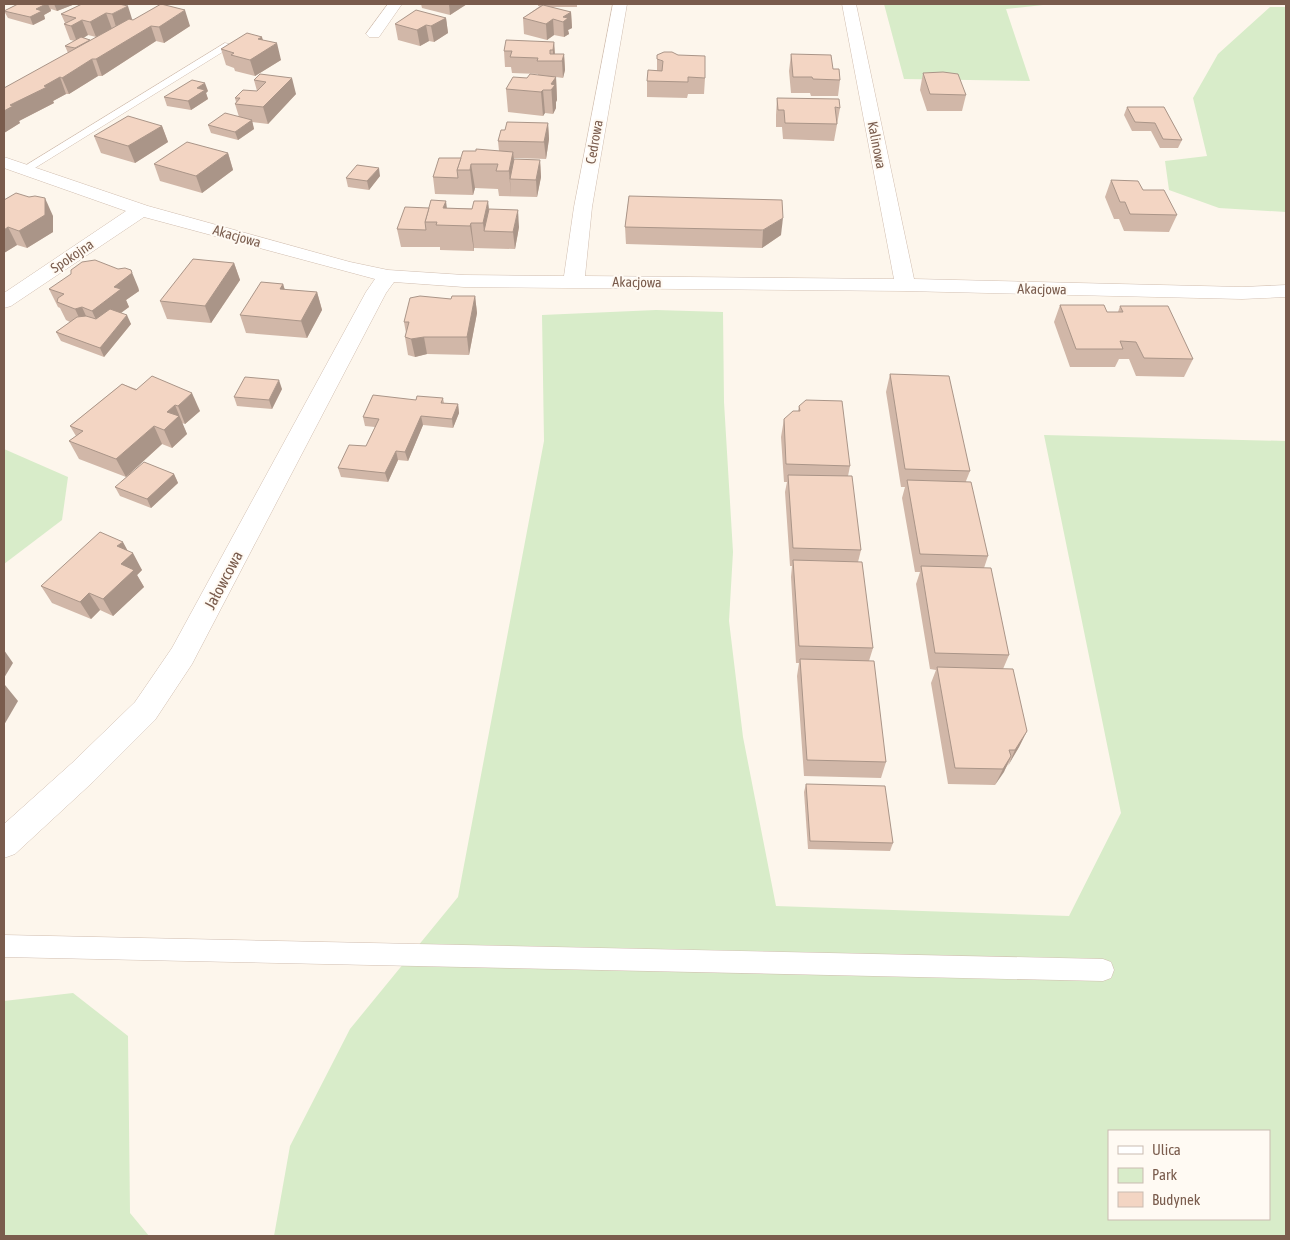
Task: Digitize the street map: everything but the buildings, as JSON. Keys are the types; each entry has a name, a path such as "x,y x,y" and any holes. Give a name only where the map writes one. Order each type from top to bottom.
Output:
{"street":[{"path":"374,34 395,4"},
{"name":"Cedrowa","path":"574,281 583,207 620,4"},
{"name":"Kalinowa","path":"849,4 905,286"},
{"name":"Akacjowa","path":"4,162 141,210 347,267 388,276 464,281 905,286 1242,293 1286,290"},
{"name":"Spokojna","path":"4,302 141,210"},
{"name":"Jałowcowa","path":"4,844 83,772 145,711 182,656 376,292 388,276"}],"lane":[{"path":"26,169 225,46"},
{"path":"4,946 1103,970"}],"green space":[{"path":"884,4 1052,4 1006,9 1030,81 904,79"},
{"path":"1270,7 1286,7 1286,212 1219,208 1169,190 1165,161 1207,156 1193,98 1218,54"},
{"path":"656,310 723,312 724,402 733,552 729,621 743,737 776,906 1069,916 1121,813 1044,435 1286,441 1286,1236 274,1236 290,1146 350,1029 458,897 544,441 542,315"},
{"path":"4,449 68,477 62,520 4,564"},
{"path":"73,993 128,1036 130,1213 149,1236 4,1236 4,1001"}]}
